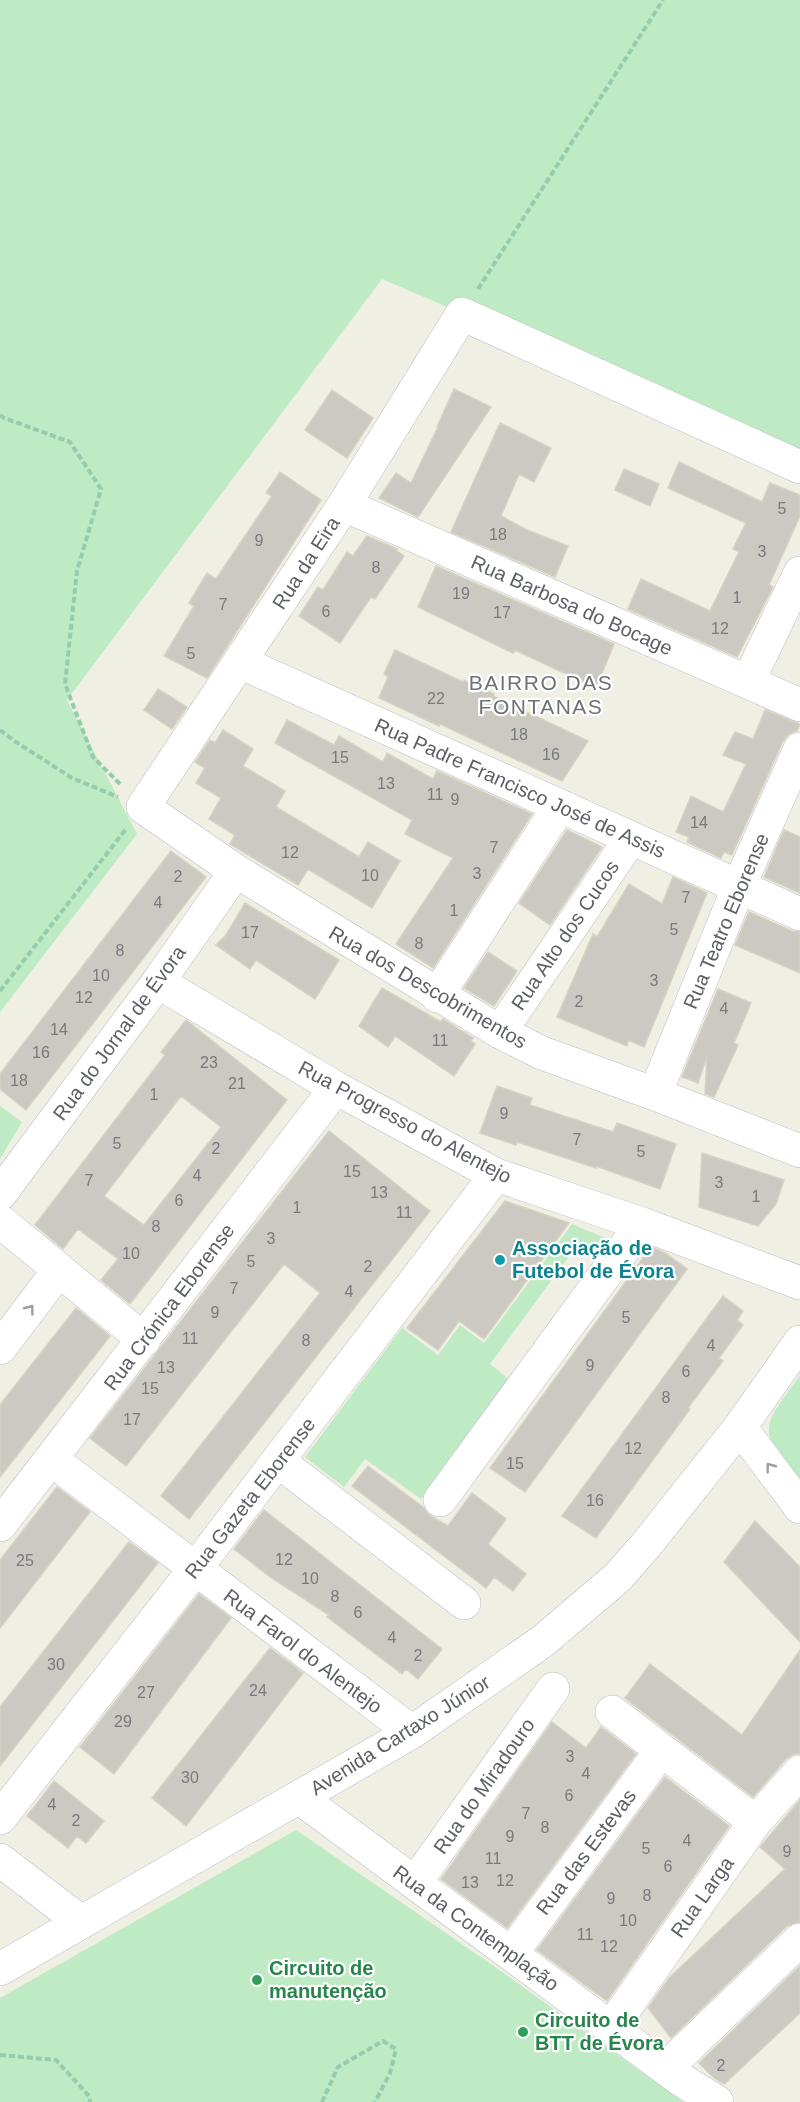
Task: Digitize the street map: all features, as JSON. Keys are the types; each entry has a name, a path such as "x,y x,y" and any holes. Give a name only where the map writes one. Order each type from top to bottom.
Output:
{"street":[{"path":"462,314 800,467"},
{"name":"Rua da Eira","path":"143,807 344,505 462,314"},
{"name":"Rua Barbosa do Bocage","path":"344,505 800,705"},
{"path":"748,682 800,573"},
{"name":"Rua Padre Francisco José de Assis","path":"240,662 800,914"},
{"name":"Rua Teatro Eborense","path":"655,1094 739,886 800,749"},
{"name":"Rua dos Descobrimentos","path":"143,807 236,871 437,996 500,1032 542,1053 800,1151"},
{"path":"437,996 559,807"},
{"name":"Rua Alto dos Cucos","path":"500,1032 631,838"},
{"name":"Rua do Jornal de Évora","path":"0,1194 158,982 236,871"},
{"name":"Rua Progresso do Alentejo","path":"158,982 336,1088 496,1174 642,1224 800,1283"},
{"name":"Rua Crónica Eborense","path":"0,1525 336,1088"},
{"name":"Rua Gazeta Eborense","path":"0,1818 195,1569 496,1174"},
{"path":"0,1221 144,1340"},
{"path":"440,1500 642,1224"},
{"path":"0,1348 59,1270"},
{"name":"Avenida Cartaxo Júnior","path":"0,1969 412,1732 543,1641 618,1577 646,1545 740,1427 800,1342"},
{"path":"740,1427 800,1507"},
{"name":"Rua Farol do Alentejo","path":"52,1460 412,1732"},
{"path":"278,1461 464,1603"},
{"name":"Rua do Miradouro","path":"415,1883 553,1689"},
{"path":"612,1712 755,1822"},
{"name":"Rua das Estevas","path":"511,1954 662,1751"},
{"name":"Rua Larga","path":"611,2028 755,1822 800,1772"},
{"name":"Rua da Contemplação","path":"300,1798 673,2074 717,2102"},
{"path":"0,1860 81,1922"},
{"path":"673,2074 800,1940"}],"path":[{"path":"462,314 663,0"},
{"path":"0,415 70,442 101,489 76,571 65,684 93,757 143,807"},
{"path":"0,730 72,778 143,807"},
{"path":"0,991 143,807"},
{"path":"321,2102 338,2067 383,2041 396,2049 390,2073 375,2102"},
{"path":"0,2055 56,2060 89,2096 90,2102"}],"green space":[{"path":"0,0 800,0 800,458 382,279 67,700 137,834 0,1012"},
{"path":"0,1106 22,1122 0,1159"},
{"path":"572,1224 610,1240 594,1259 573,1251 490,1364 512,1382 421,1499 365,1459 344,1487 305,1457 402,1328 438,1355 460,1325 484,1343"},
{"path":"800,1375 800,1484 777,1451 769,1430 777,1408"},
{"name":"Circuito de manutenção","path":"296,1830 488,1962 683,2102 0,2102 0,1998"}],"building":[{"path":"454,389 491,407 418,517 379,498 396,473 411,483"},
{"path":"332,390 373,418 347,458 305,430"},
{"path":"500,423 551,448 534,482 519,474 501,516 527,530 568,546 555,577 451,532"},
{"path":"679,462 762,502 770,483 800,495 800,516 769,585 773,587 737,657 628,609 641,579 710,611 739,552 733,549 746,523 668,488"},
{"path":"624,469 659,484 650,506 615,490"},
{"path":"280,472 321,500 207,678 164,656 194,606 189,603 207,573 216,579 272,496 266,493"},
{"path":"367,536 397,549 404,556 375,599 371,597 340,643 299,616 318,587 323,590 347,552 353,556"},
{"path":"436,566 614,644 596,688 515,650 513,653 418,607"},
{"path":"395,650 494,694 493,696 588,741 562,781 379,698 388,677 384,674"},
{"path":"158,689 187,707 172,729 144,710"},
{"path":"765,710 800,724 797,731 789,734 783,741 732,855 724,852 721,858 687,842 689,837 676,832 691,796 723,812 746,764 723,755 735,732 753,739"},
{"path":"287,720 334,745 339,736 383,762 387,753 433,779 437,771 532,814 433,968 396,944 453,858 405,834 412,820 275,743"},
{"path":"223,730 253,749 243,766 285,791 276,807 359,857 368,842 400,861 372,908 308,869 298,885 230,844 235,835 209,819 221,798 196,783 205,768 195,762 210,740 215,743"},
{"path":"567,830 602,847 550,925 519,903"},
{"path":"784,830 800,837 800,893 764,877"},
{"path":"171,851 206,877 26,1110 0,1089 0,1074"},
{"path":"673,877 707,893 644,1047 628,1040 627,1046 557,1017 593,934 597,937 629,884 662,904"},
{"path":"245,903 339,960 315,999 256,960 250,969 216,945 226,935"},
{"path":"749,912 792,931 800,932 800,973 735,945"},
{"path":"488,952 517,971 494,1006 464,988"},
{"path":"382,988 441,1022 443,1019 473,1038 471,1041 475,1044 454,1076 395,1036 388,1047 359,1026"},
{"path":"718,989 751,1003 734,1043 738,1045 714,1097 705,1094 707,1056 698,1083 682,1077"},
{"path":"186,1020 287,1100 130,1304 101,1280 118,1259 78,1229 63,1249 35,1225 165,1055 161,1052","holes":["181,1096 221,1127 144,1225 104,1196"]},
{"path":"497,1086 532,1098 530,1105 613,1132 617,1123 676,1144 660,1189 596,1166 596,1168 517,1142 516,1145 480,1133"},
{"path":"329,1131 430,1211 189,1519 161,1496 320,1293 284,1264 126,1466 90,1438"},
{"path":"702,1153 784,1180 776,1204 758,1226 699,1207"},
{"name":"Associação de Futebol de Évora","path":"505,1201 569,1223 484,1339 459,1321 438,1350 407,1328"},
{"path":"651,1247 665,1253 687,1269 525,1492 490,1468"},
{"path":"723,1296 743,1311 737,1320 743,1325 719,1358 723,1361 688,1408 690,1409 596,1538 562,1516"},
{"path":"76,1308 110,1336 0,1477 0,1405"},
{"path":"368,1466 423,1507 429,1515 448,1526 472,1493 506,1519 488,1544 526,1574 513,1591 494,1577 486,1588 352,1486"},
{"path":"57,1487 90,1512 0,1628 0,1560"},
{"path":"264,1510 442,1649 418,1679 406,1669 402,1674 327,1617 329,1615 270,1577 234,1549"},
{"path":"755,1521 800,1567 800,1642 724,1562"},
{"path":"129,1542 158,1563 0,1766 0,1707"},
{"path":"199,1594 231,1618 114,1774 80,1747"},
{"path":"270,1648 303,1673 186,1826 152,1798"},
{"path":"800,1650 800,1754 794,1754 786,1759 753,1797 625,1698 650,1664 742,1735"},
{"path":"552,1722 586,1748 601,1727 636,1754 507,1928 441,1879"},
{"path":"665,1777 729,1826 607,2001 537,1950"},
{"path":"54,1781 104,1821 86,1843 77,1836 68,1848 27,1816"},
{"path":"800,1800 800,1922 787,1926 671,2038 648,2008 669,1978 785,1869 760,1847"},
{"path":"800,1966 800,2013 724,2084 714,2078 699,2063"}],"place":[{"name":"Associação de Futebol de Évora","path":"500,1260"},
{"name":"Circuito de manutenção","path":"257,1980"},
{"name":"Circuito de BTT de Évora","path":"523,2032"}],"district":[{"name":"BAIRRO DAS FONTANAS","path":"541,694"}]}
